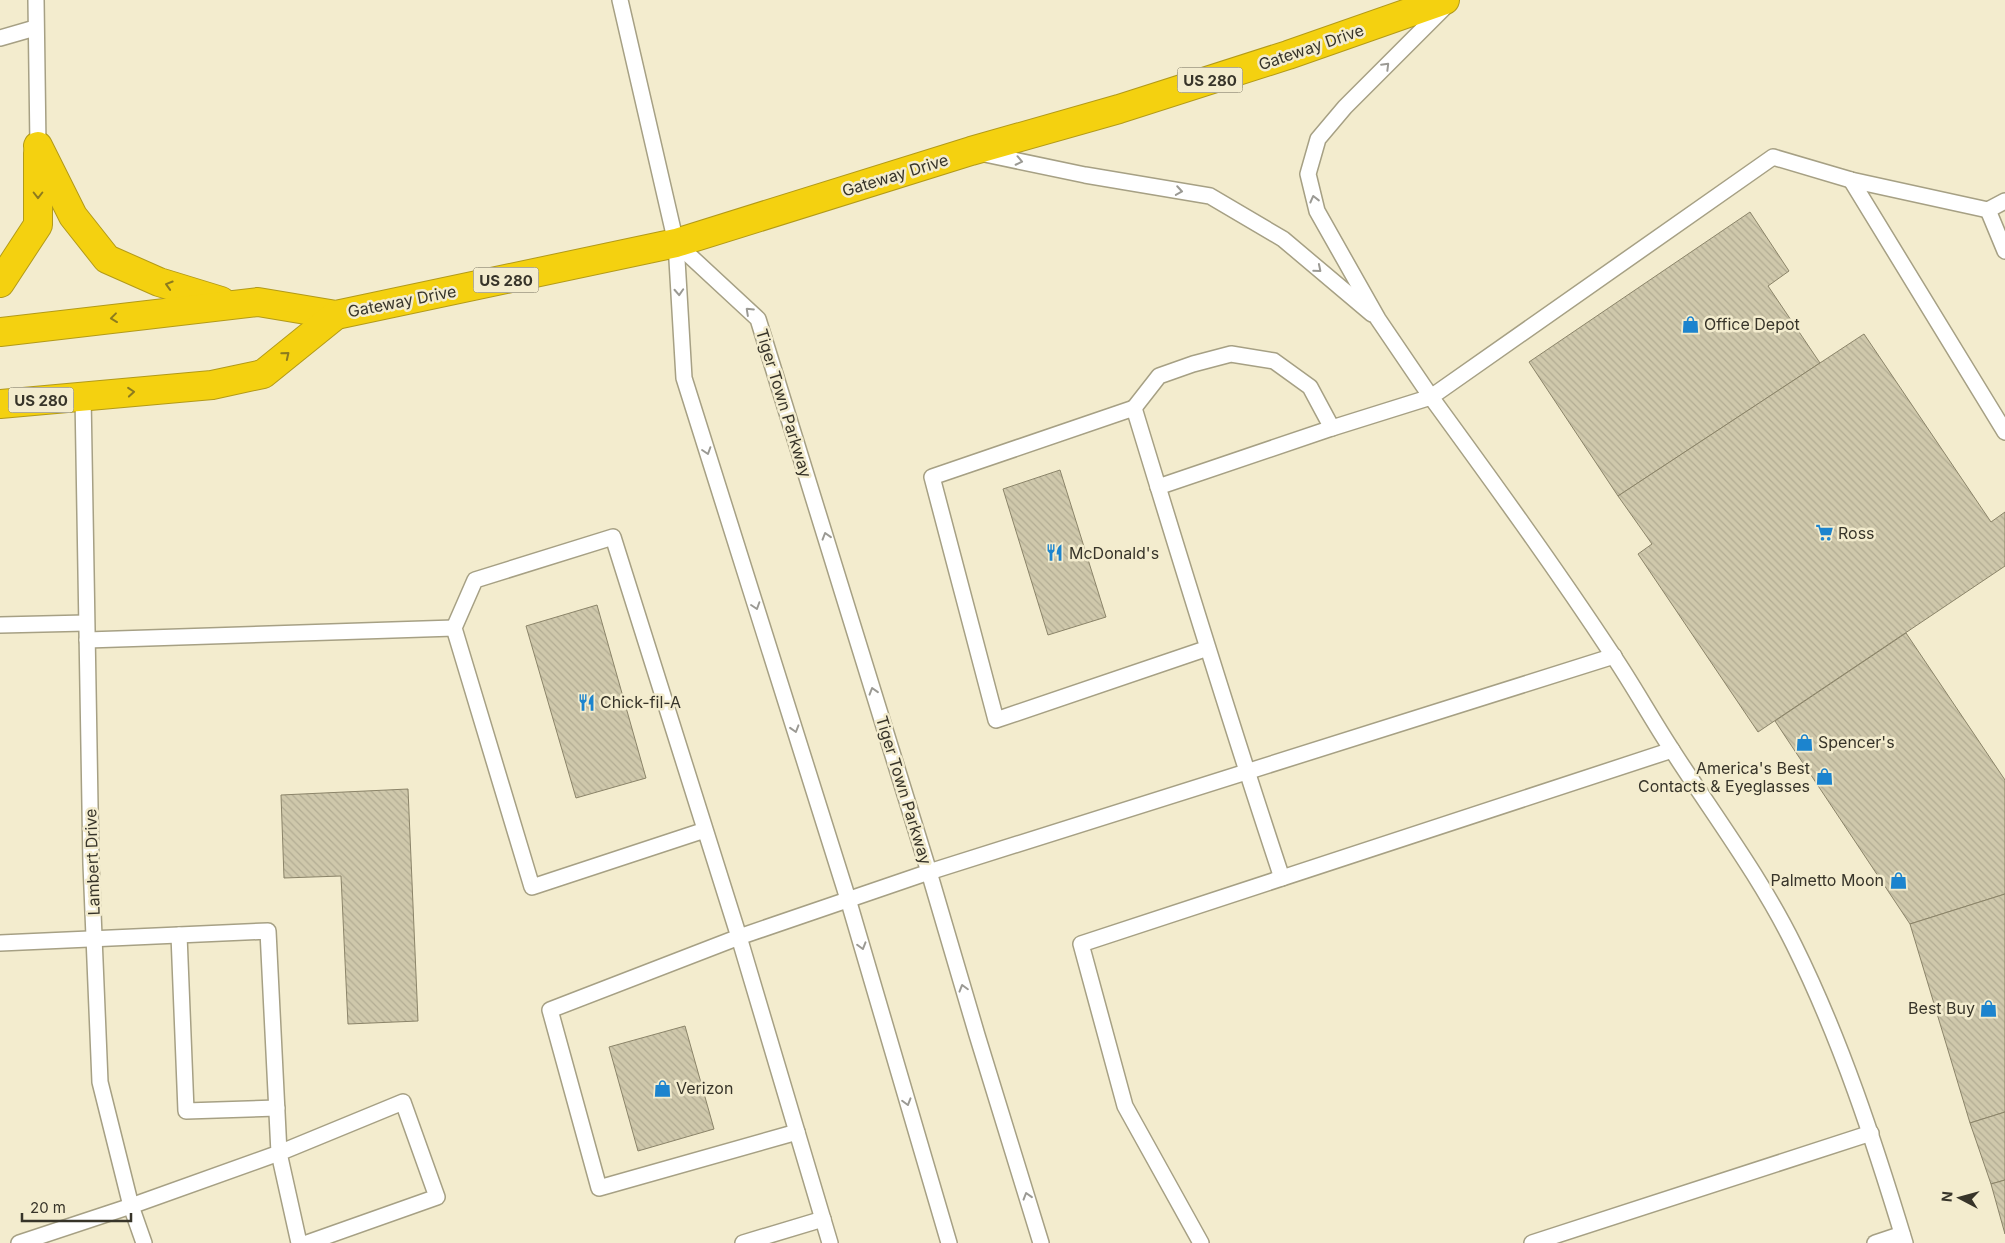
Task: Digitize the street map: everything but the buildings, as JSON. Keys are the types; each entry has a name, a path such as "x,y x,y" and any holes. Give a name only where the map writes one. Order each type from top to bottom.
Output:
{"highway":[{"name":"Gateway Drive","path":"0,332 258,302 336,315 676,243 971,151 1119,109 1260,64 1445,0"},
{"path":"0,283 38,225 38,146"},
{"path":"38,146 74,216 107,259 159,282 232,304"},
{"name":"Gateway Drive","path":"0,404 212,385 263,374 336,315"}],"lane":[{"path":"36,0 38,146"},
{"path":"620,0 676,243 684,378 848,899 948,1243"},
{"path":"1452,0 1345,107 1318,139 1308,174 1317,211 1378,319 1614,656 1672,750 1739,850 1793,943 1834,1033 1871,1133 1903,1239 1875,1243"},
{"path":"0,38 35,28"},
{"path":"971,151 1085,175 1210,196 1283,239 1378,319"},
{"path":"1158,487 1332,428 1431,397 1773,157 1851,180 1988,210 2005,201"},
{"path":"1851,180 2005,432"},
{"path":"1988,210 2005,251"},
{"name":"Tiger Town Parkway","path":"676,243 758,319 929,872 976,1034 1041,1243"},
{"path":"1208,648 996,720 932,477 1134,408 1158,376 1193,364 1232,354 1274,361 1310,387 1332,428"},
{"name":"Lambert Drive","path":"82,396 94,939 100,1082 131,1206 144,1243"},
{"path":"1134,408 1247,772 1282,878"},
{"path":"705,830 532,887 454,628 475,580 613,537 739,937 830,1243"},
{"path":"0,625 86,623"},
{"path":"87,640 454,628"},
{"path":"797,1132 599,1188 550,1010 739,937 929,872 1614,656"},
{"path":"1202,1243 1125,1106 1080,944 1672,750"},
{"path":"0,943 268,931 279,1153 299,1243"},
{"path":"179,935 186,1111 277,1108"},
{"path":"20,1243 279,1153 403,1102 437,1197 307,1243"},
{"path":"1532,1243 1871,1133"},
{"path":"743,1243 823,1218"}],"place":[{"name":"Office Depot","path":"1690,324"},
{"name":"Ross","path":"1824,533"},
{"name":"McDonald's","path":"1055,553"},
{"name":"Chick-fil-A","path":"586,702"},
{"name":"Spencer's","path":"1804,742"},
{"name":"America's Best Contacts & Eyeglasses","path":"1824,777"},
{"name":"Palmetto Moon","path":"1898,880"},
{"name":"Best Buy","path":"1989,1008"},
{"name":"Verizon","path":"662,1088"}]}
